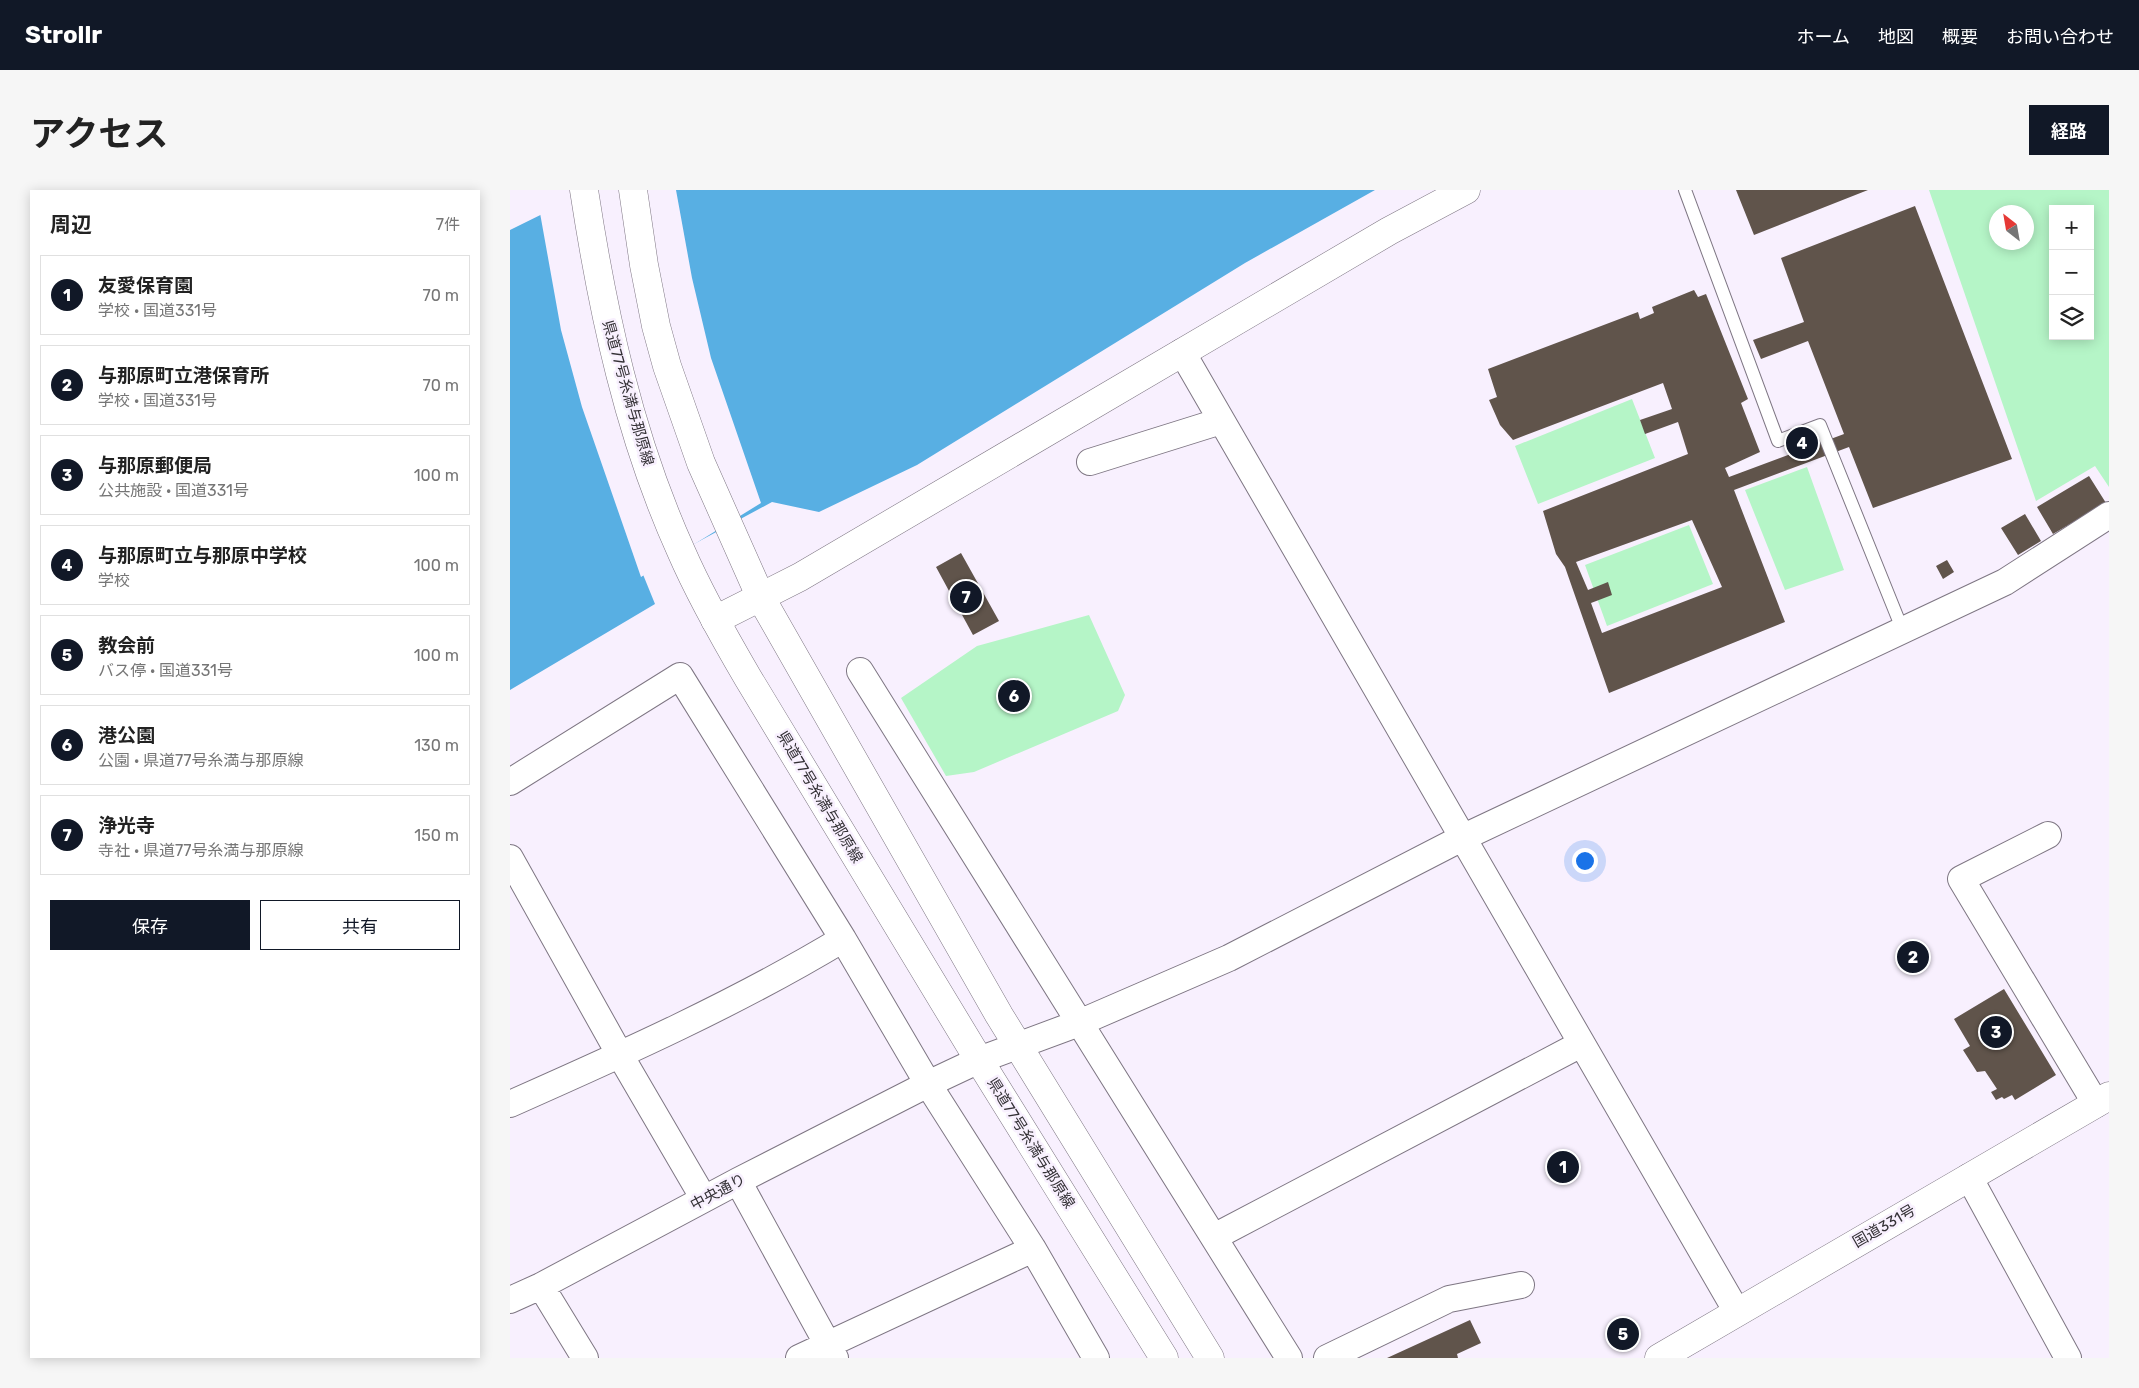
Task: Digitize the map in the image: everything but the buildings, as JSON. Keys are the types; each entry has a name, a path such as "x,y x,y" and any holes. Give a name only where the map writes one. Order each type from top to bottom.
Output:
{"main road":[{"name":"県道77号糸満与那原線","path":"584,190 599,284 631,418 654,486 681,551 715,620 748,678 979,1060 1164,1358"},
{"path":"633,190 656,326 667,366 701,463 761,598 994,1006 1210,1358"},
{"path":"715,620 761,598 830,560 1389,230 1466,190"},
{"name":"国道331号","path":"1659,1358 2102,1100"}],"street":[{"path":"1182,352 1737,1312"},
{"path":"1090,462 1221,421"},
{"name":"中央通り","path":"510,1300 541,1286 738,1181 928,1084 979,1060 1079,1023 1229,958 1462,838 2005,582 2109,515"},
{"path":"860,671 1289,1358"},
{"path":"510,782 680,676 843,939 928,1084 1032,1249 1096,1358"},
{"path":"2048,835 1961,879 2102,1100"},
{"path":"510,858 620,1055 704,1199"},
{"path":"510,1104 620,1055 799,966 843,939"},
{"path":"1214,1237 1581,1044"},
{"path":"1969,1177 2068,1358"},
{"path":"738,1181 831,1351"},
{"path":"799,1358 831,1351 1032,1249"},
{"path":"1327,1358 1449,1299 1521,1285"},
{"path":"541,1286 585,1358"}],"lane":[{"path":"1685,190 1778,440 1820,426 1903,631"}],"green space":[{"path":"1929,190 2109,190 2109,487 2095,466 2036,501"},
{"path":"1632,399 1655,458 1538,504 1515,446"},
{"path":"1807,467 1844,570 1785,590 1745,490"},
{"path":"1689,525 1713,584 1607,626 1585,565"},
{"path":"1089,615 1125,695 1118,711 974,772 946,776 901,698 977,646"}],"water":[{"path":"591,190 1375,190 1245,263 917,465 819,512 772,502 642,572 655,604 510,690 510,230"}],"pier":[{"path":"585,190 676,190 692,278 711,358 761,503 641,577 582,407 561,330 540,213"}],"place":[{"name":"与那原町立与那原中学校","path":"1802,443"},
{"name":"浄光寺","path":"966,597"},
{"name":"港公園","path":"1014,696"},
{"name":"与那原町立港保育所","path":"1913,957"},
{"name":"与那原郵便局","path":"1996,1032"},
{"name":"友愛保育園","path":"1563,1167"},
{"name":"教会前","path":"1623,1334"}]}
